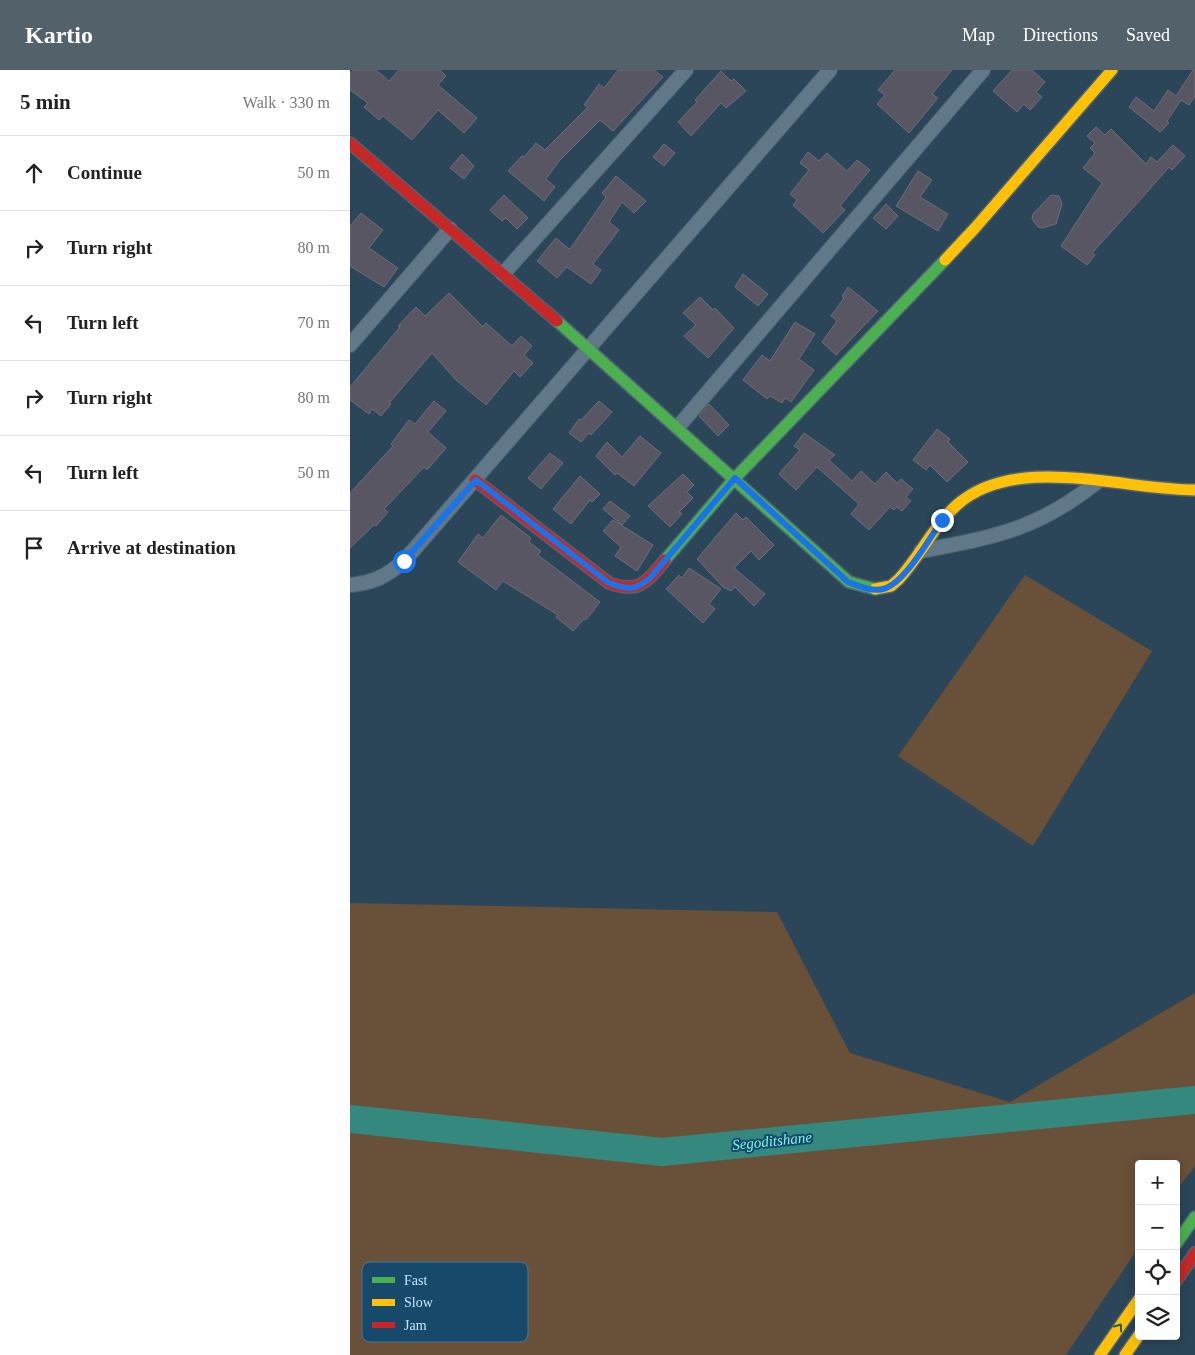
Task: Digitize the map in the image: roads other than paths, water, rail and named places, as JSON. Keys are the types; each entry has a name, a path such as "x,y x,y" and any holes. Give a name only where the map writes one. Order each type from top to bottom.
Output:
{"street":[{"path":"503,274 686,70"},
{"path":"350,585 367,583 388,575 404,561 830,70"},
{"path":"678,427 983,70"},
{"path":"476,480 609,583 623,588 637,588 650,578 735,478 975,228 1112,70"},
{"path":"350,143 588,347 848,582 868,589 883,589 895,583 921,551 942,520 963,499 986,487 1012,480 1054,475 1097,482 1195,490"},
{"path":"350,345 450,229"},
{"path":"921,551 999,536 1039,521 1072,502 1097,482"},
{"path":"1180,1238 1195,1217"},
{"path":"1180,1275 1195,1253"},
{"path":"1100,1355 1135,1305"},
{"path":"1125,1355 1136,1340"}],"waterway":[{"name":"Segoditshane","path":"350,1119 662,1152 1195,1100"}]}
